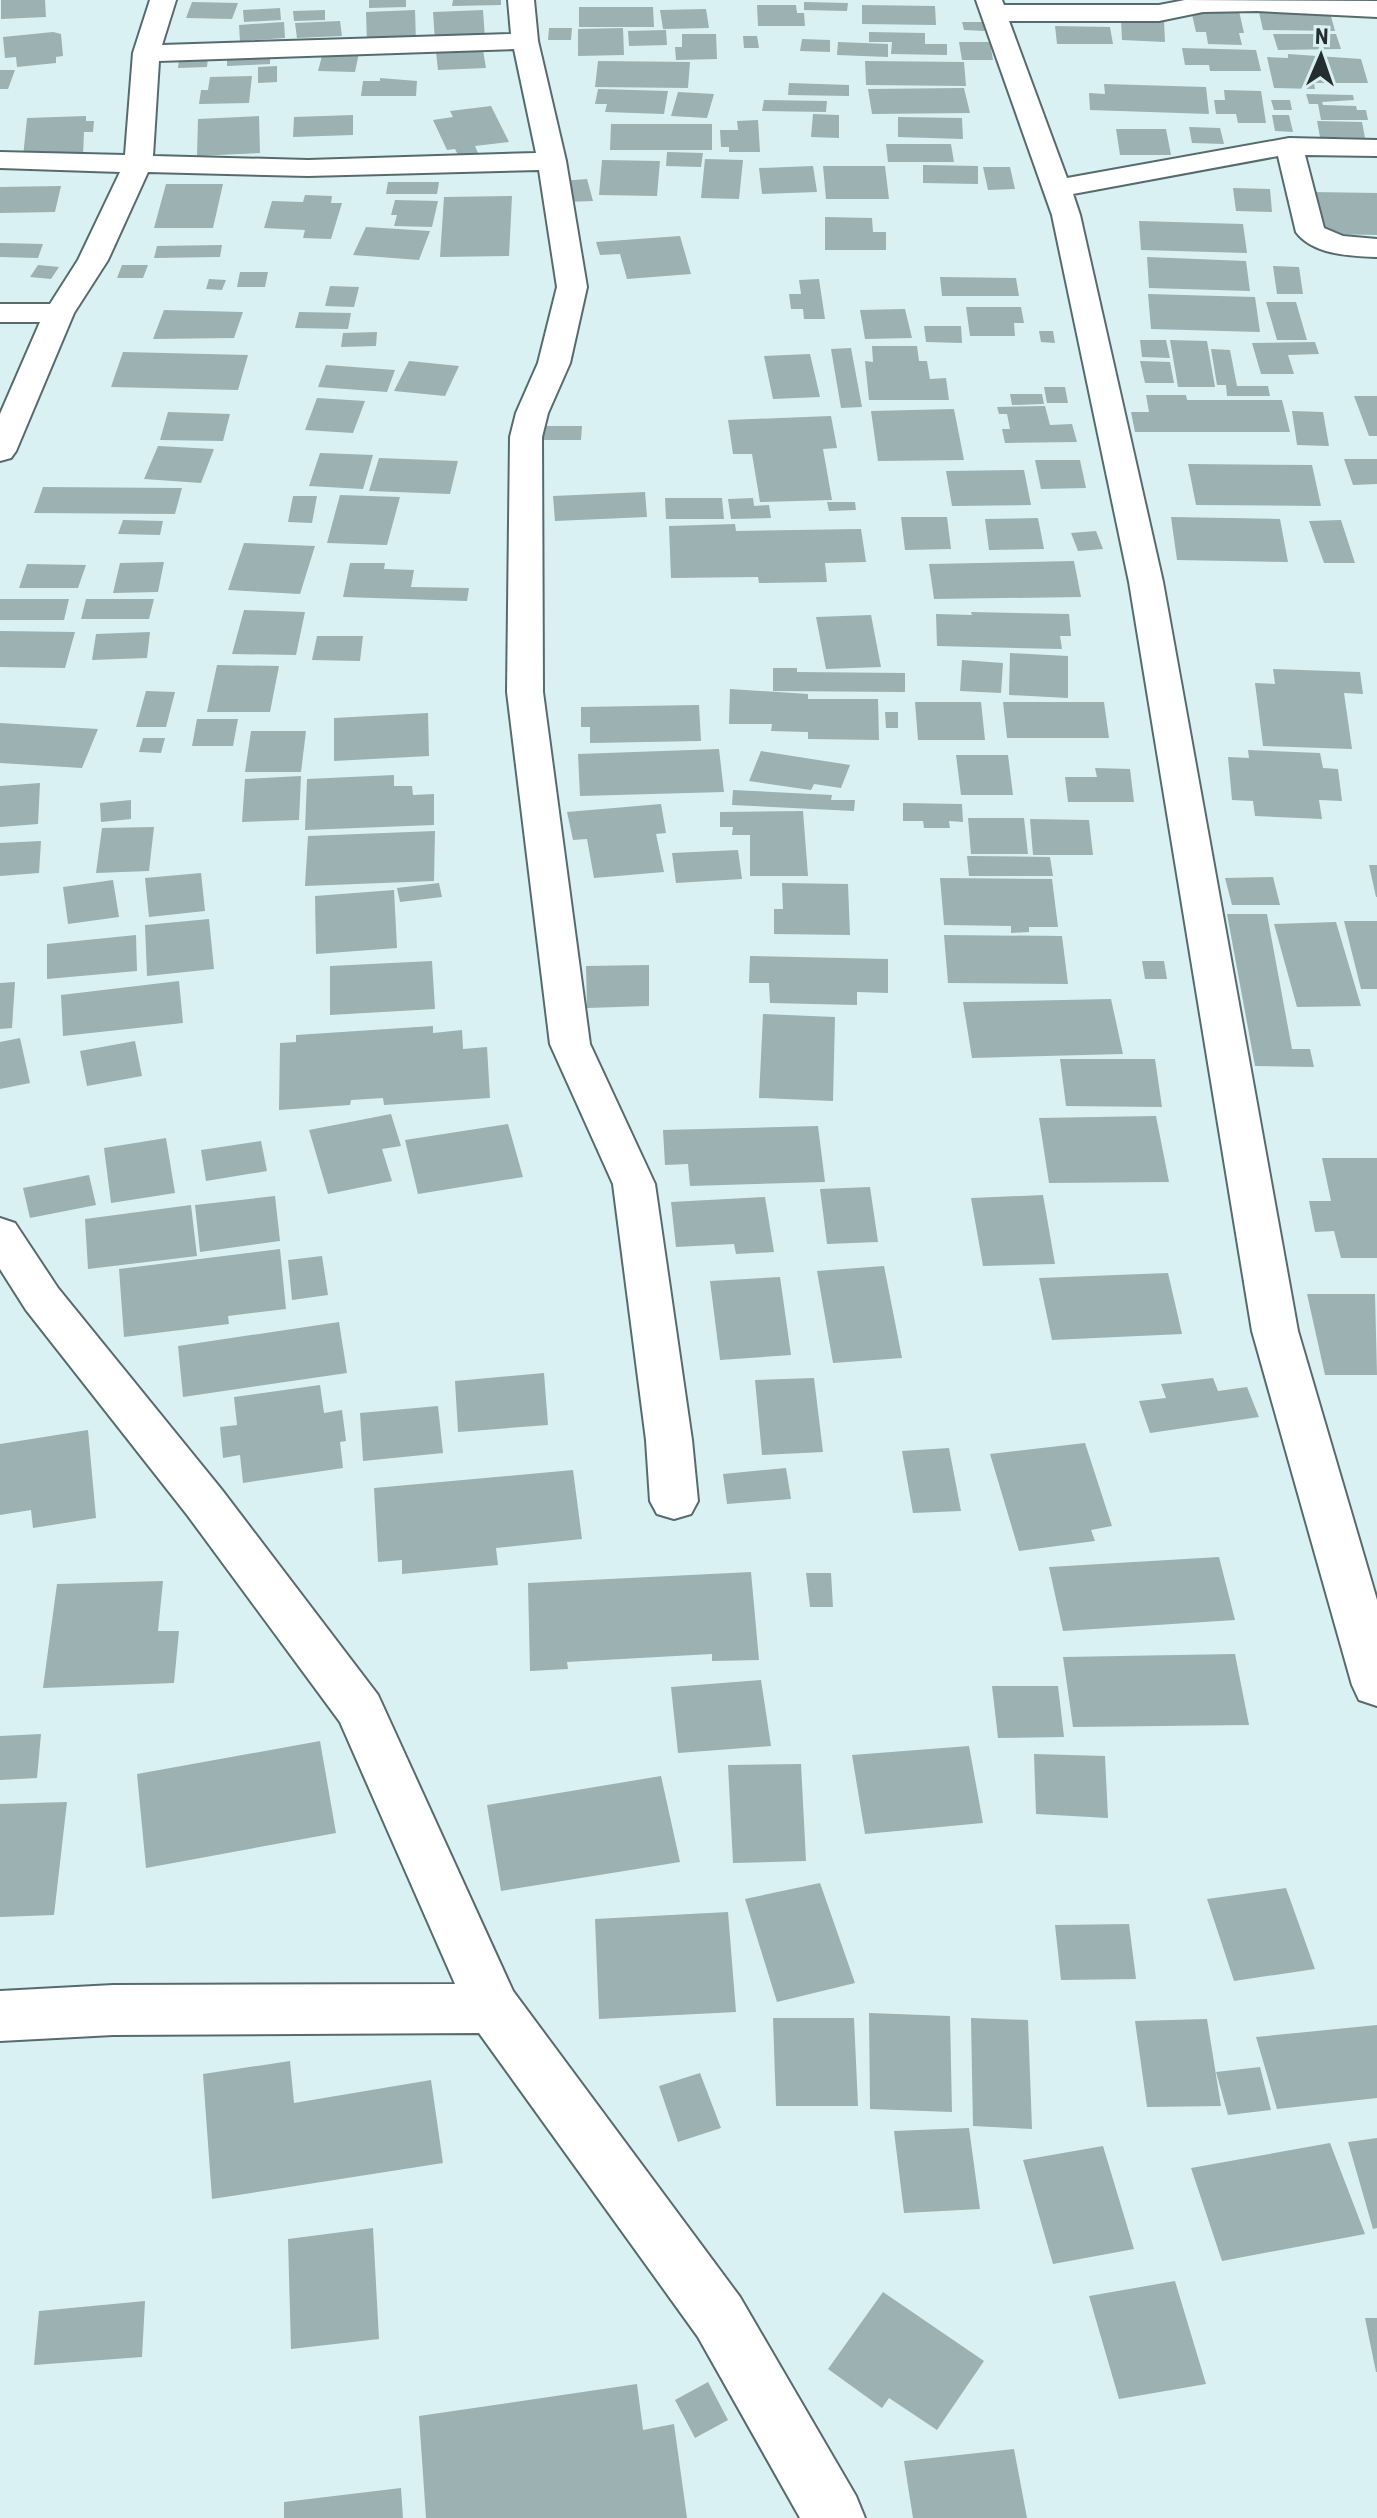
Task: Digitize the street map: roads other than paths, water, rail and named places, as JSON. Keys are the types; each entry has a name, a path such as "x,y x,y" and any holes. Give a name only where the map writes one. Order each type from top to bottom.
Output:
{"street":[{"path":"0,451 59,313 93,260 139,162 146,53 163,0"},
{"path":"521,0 525,41 552,161 572,287 554,363 532,413 526,437 525,692 570,1044 634,1184 669,1440 674,1501"},
{"path":"1377,9 1257,3 1203,4 1159,13 991,6 1058,188 1146,582 1275,1331 1377,1685"},
{"path":"146,53 525,41"},
{"path":"1058,188 1289,146 1377,148"},
{"path":"1289,146 1311,232 1323,241 1377,248"},
{"path":"0,160 308,168 552,161"},
{"path":"0,313 59,313"},
{"path":"0,1234 42,1299 205,1503 360,1710 493,2008 719,2317 834,2518"},
{"path":"0,2016 113,2010 493,2008"}]}
